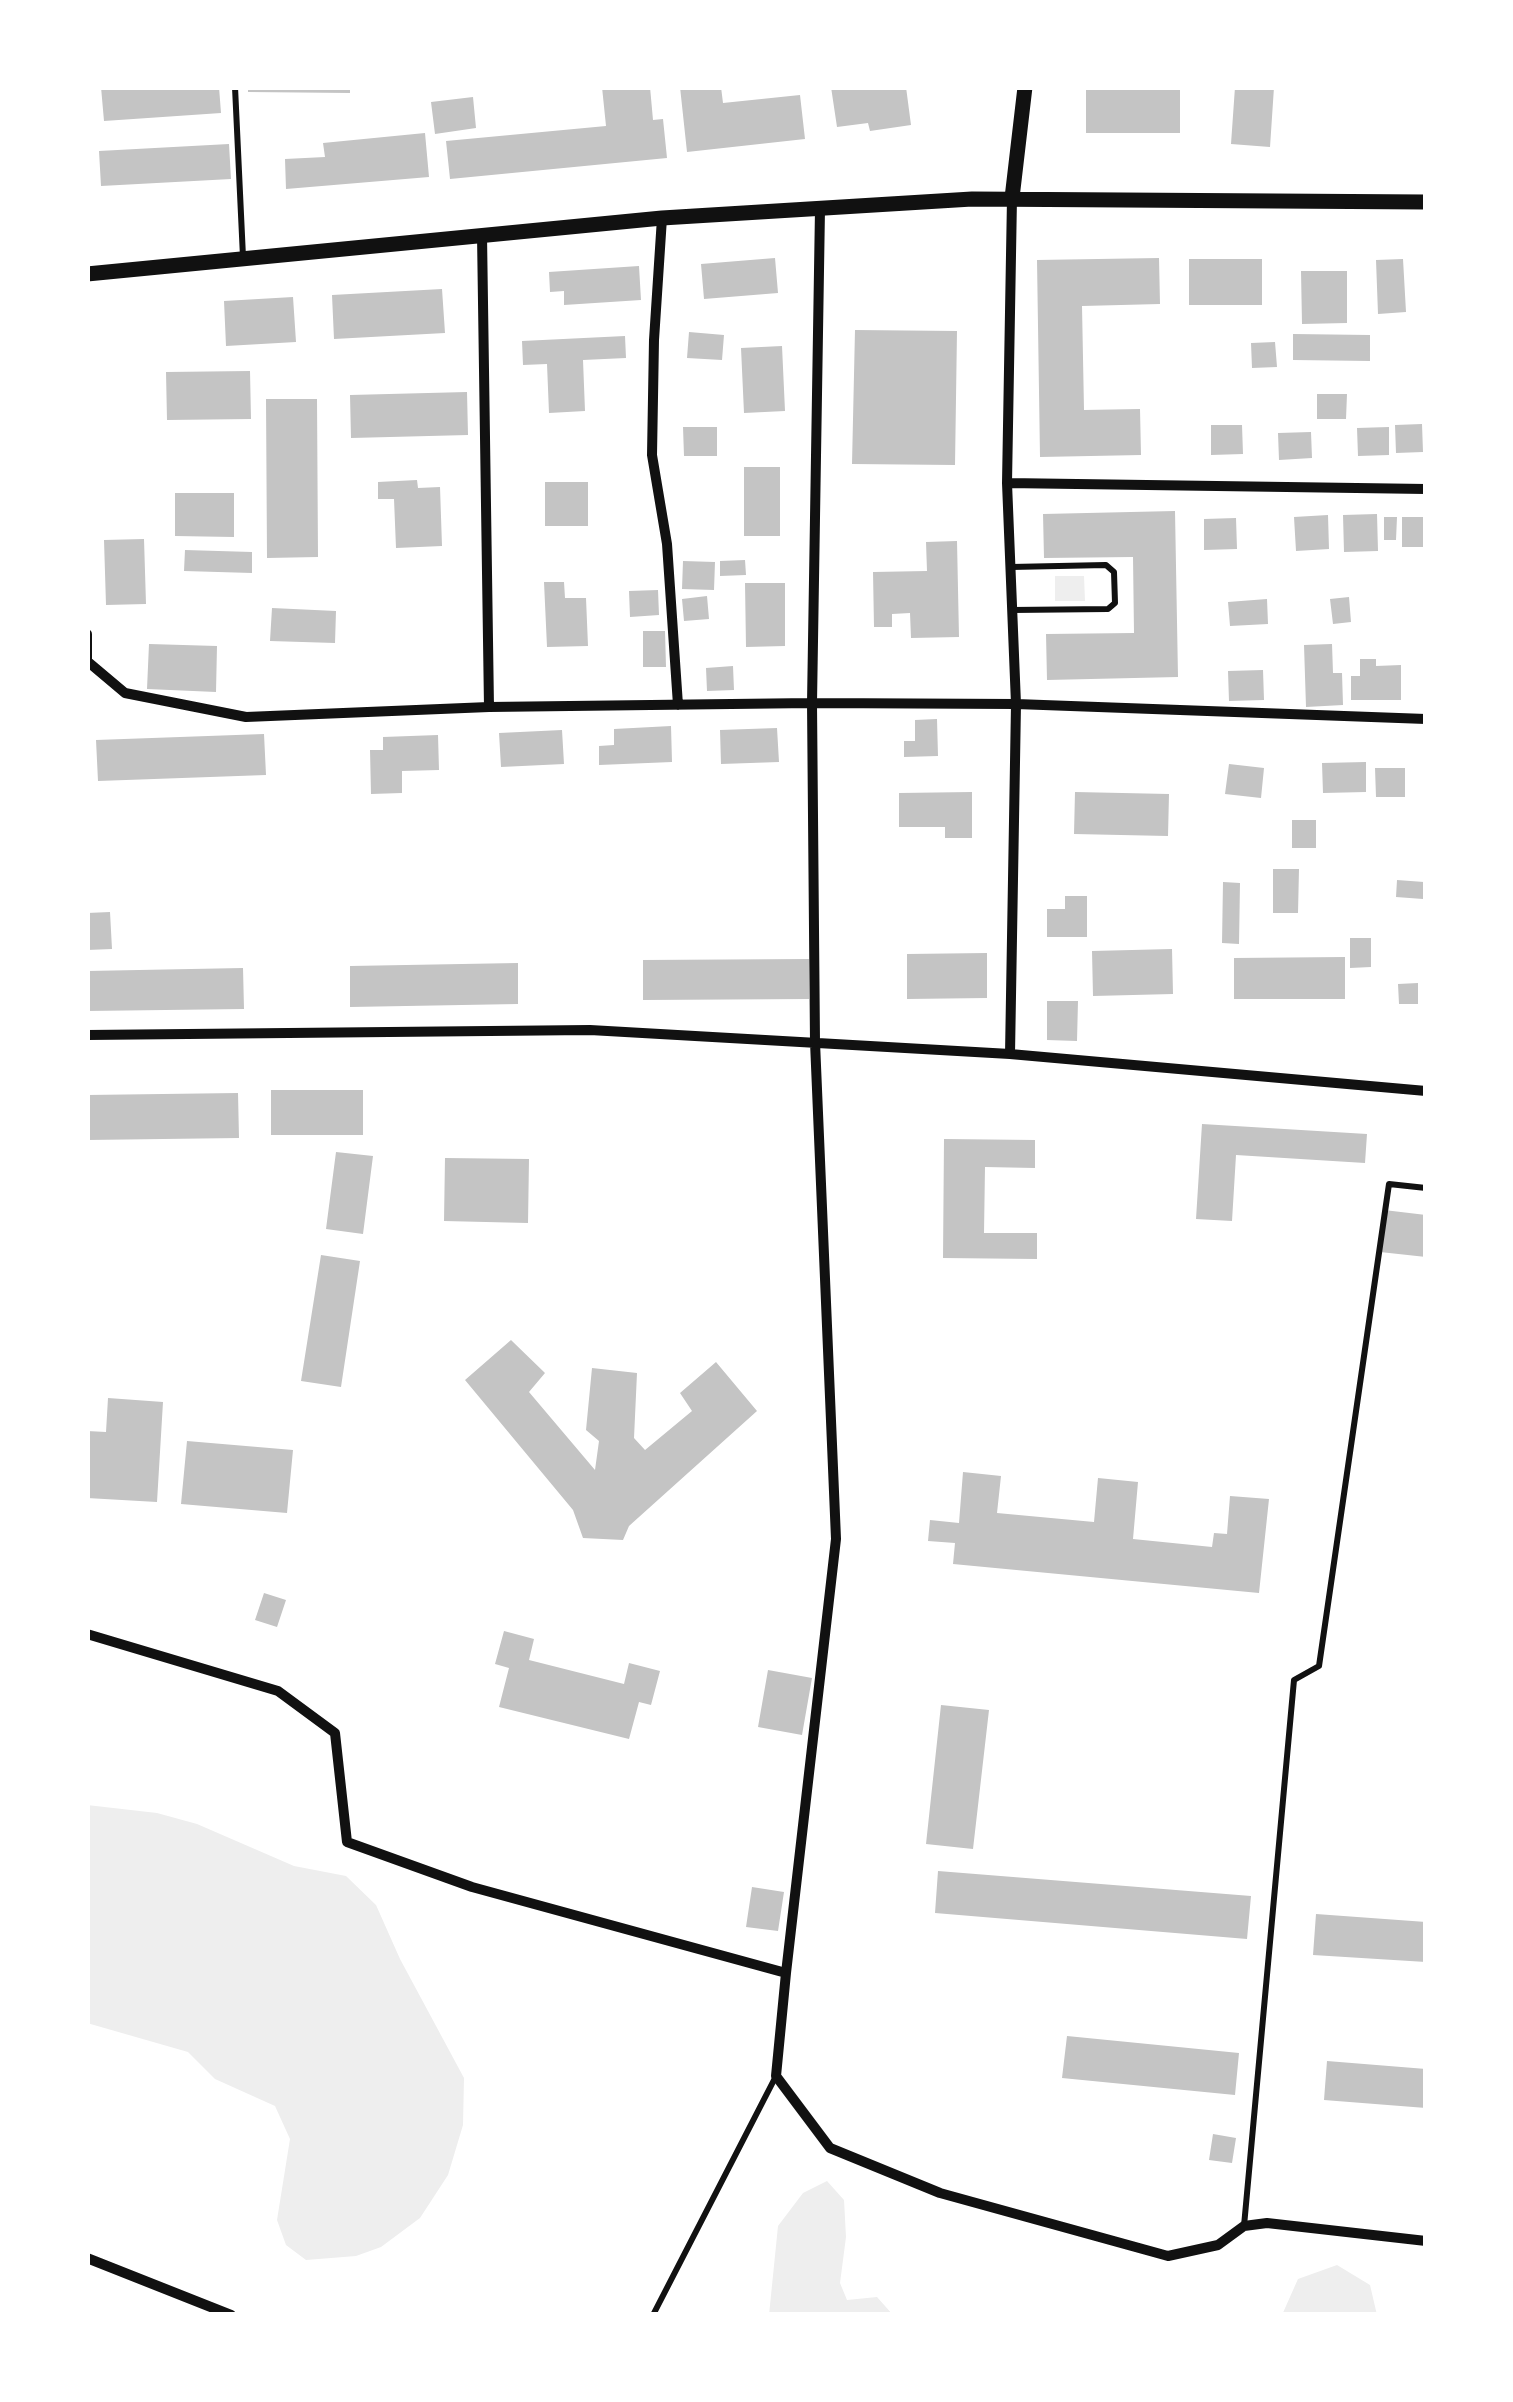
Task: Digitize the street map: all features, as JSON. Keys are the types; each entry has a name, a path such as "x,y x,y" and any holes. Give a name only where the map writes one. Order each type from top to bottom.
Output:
{"main road":[{"path":"1012,198 1025,87"},
{"path":"87,274 662,218 1012,198 1426,202"}],"street":[{"path":"1010,1054 1016,704 1007,483 1012,198"},
{"path":"820,209 812,703 815,1042 836,1538 776,2076 830,2148 940,2193 1168,2256 1218,2245 1244,2227 1267,2223 1426,2241"},
{"path":"662,218 652,455 667,544 678,705"},
{"path":"482,235 489,707"},
{"path":"1007,483 1426,489"},
{"path":"87,634 87,662 125,693 246,717 489,707 812,703 1016,704 1426,719"},
{"path":"87,1035 590,1030 1010,1054 1426,1091"},
{"path":"87,1634 278,1690 335,1733 346,1841 472,1886 786,1972"},
{"path":"87,2258 231,2315"}],"lane":[{"path":"235,87 244,260"},
{"path":"1011,567 1106,566 1114,572 1115,603 1108,609 1012,610"},
{"path":"1244,2227 1294,1680 1319,1666 1389,1184 1426,1188"},
{"path":"653,2315 776,2076"}],"shaded area":[{"path":"1055,576 1084,576 1085,601 1055,601"},
{"path":"87,1805 157,1813 197,1824 294,1866 346,1876 376,1905 464,2078 463,2125 448,2175 420,2218 381,2247 356,2256 306,2260 286,2245 277,2220 290,2139 275,2106 215,2079 188,2052 87,2023"},
{"path":"827,2181 844,2200 846,2237 840,2283 847,2300 877,2297 893,2315 769,2315 778,2226 803,2193"},
{"path":"1337,2265 1370,2285 1377,2315 1282,2315 1298,2279"}],"building":[{"path":"101,87 219,87 221,113 104,121"},
{"path":"248,87 350,87 350,93 248,92"},
{"path":"602,87 650,87 653,120 663,119 667,158 450,179 446,141 606,126"},
{"path":"680,87 721,87 723,103 800,95 805,139 687,152"},
{"path":"831,87 906,87 911,125 870,131 868,123 837,127"},
{"path":"1086,87 1180,87 1180,133 1086,133"},
{"path":"1235,87 1274,87 1270,147 1231,144"},
{"path":"473,97 476,128 435,134 431,102"},
{"path":"425,133 429,177 286,189 285,159 325,157 323,143"},
{"path":"229,144 231,179 101,186 99,151"},
{"path":"775,258 778,293 704,299 701,264"},
{"path":"1159,258 1160,304 1082,306 1084,410 1140,409 1141,455 1040,457 1037,260"},
{"path":"1189,259 1262,259 1262,305 1189,305"},
{"path":"1403,259 1406,312 1378,314 1376,260"},
{"path":"639,266 641,300 564,305 564,291 550,292 549,272"},
{"path":"1301,271 1347,271 1347,323 1302,324"},
{"path":"442,289 445,333 334,339 332,295"},
{"path":"293,297 296,342 226,346 224,301"},
{"path":"855,330 957,331 955,465 852,464"},
{"path":"689,332 724,335 722,360 687,358"},
{"path":"1293,334 1370,335 1370,361 1293,360"},
{"path":"625,336 626,358 583,360 585,411 549,413 547,364 523,365 522,341"},
{"path":"1275,342 1277,367 1252,368 1251,343"},
{"path":"782,346 785,411 744,413 741,348"},
{"path":"250,371 251,419 167,420 166,372"},
{"path":"467,392 468,435 351,438 350,395"},
{"path":"1317,394 1347,394 1346,419 1317,419"},
{"path":"266,399 317,399 318,557 267,558"},
{"path":"1422,424 1423,452 1396,453 1395,425"},
{"path":"1211,425 1242,425 1243,454 1211,455"},
{"path":"683,427 717,427 717,456 684,456"},
{"path":"1389,427 1389,455 1358,456 1357,428"},
{"path":"1311,432 1312,458 1279,460 1278,433"},
{"path":"744,467 780,467 780,536 744,536"},
{"path":"417,480 418,488 440,487 442,546 396,548 394,499 378,499 378,482"},
{"path":"545,482 588,482 588,526 545,526"},
{"path":"175,493 234,493 234,537 175,536"},
{"path":"1175,511 1178,677 1047,680 1046,634 1134,633 1133,557 1044,558 1043,514"},
{"path":"1377,514 1378,551 1344,552 1343,515"},
{"path":"1328,515 1329,549 1296,551 1294,517"},
{"path":"1384,517 1397,517 1396,540 1384,540"},
{"path":"1402,517 1426,517 1426,547 1402,547"},
{"path":"1236,518 1237,549 1204,550 1204,519"},
{"path":"144,539 146,604 106,605 104,540"},
{"path":"957,541 959,637 911,638 910,613 892,614 892,627 874,627 873,572 927,571 926,542"},
{"path":"185,550 252,552 252,573 184,571"},
{"path":"745,560 746,575 720,576 720,561"},
{"path":"683,561 715,562 714,590 682,589"},
{"path":"544,582 564,582 565,598 586,598 588,646 547,647"},
{"path":"745,583 785,583 785,646 746,647"},
{"path":"658,590 659,615 630,617 629,591"},
{"path":"707,596 709,619 684,621 682,599"},
{"path":"1349,597 1351,622 1333,624 1330,599"},
{"path":"1267,599 1268,624 1230,626 1228,602"},
{"path":"272,608 336,611 335,643 270,641"},
{"path":"643,631 665,631 666,667 643,667"},
{"path":"149,644 217,646 216,692 147,689"},
{"path":"1332,644 1333,673 1342,673 1343,705 1306,707 1304,645"},
{"path":"1360,659 1376,659 1376,666 1401,665 1401,700 1351,700 1351,676 1360,676"},
{"path":"733,666 734,690 707,691 706,668"},
{"path":"1263,670 1264,700 1229,701 1228,671"},
{"path":"937,719 938,756 904,757 904,741 915,741 915,720"},
{"path":"671,726 672,762 599,765 599,746 614,745 614,729"},
{"path":"777,728 779,762 721,764 720,730"},
{"path":"562,730 564,764 501,767 499,733"},
{"path":"264,734 266,775 98,781 96,740"},
{"path":"438,735 439,770 402,771 402,793 371,794 370,750 383,750 383,737"},
{"path":"1366,762 1366,792 1323,793 1322,763"},
{"path":"1229,764 1264,768 1261,798 1225,794"},
{"path":"1375,768 1405,768 1405,797 1376,797"},
{"path":"972,792 972,838 945,838 945,827 899,827 899,793"},
{"path":"1075,792 1169,794 1168,836 1074,834"},
{"path":"1292,820 1316,820 1316,848 1292,848"},
{"path":"1273,869 1299,869 1298,913 1273,913"},
{"path":"1397,880 1424,882 1423,899 1396,897"},
{"path":"1223,882 1240,883 1239,944 1222,943"},
{"path":"1065,896 1087,896 1087,937 1047,937 1047,909 1065,909"},
{"path":"110,912 112,949 87,950 87,913"},
{"path":"1350,938 1371,938 1371,967 1350,968"},
{"path":"1172,949 1173,994 1093,996 1092,951"},
{"path":"987,953 987,998 907,999 907,954"},
{"path":"1345,957 1345,999 1234,999 1234,958"},
{"path":"809,959 809,999 643,1000 643,960"},
{"path":"518,963 518,1004 350,1007 350,966"},
{"path":"243,968 244,1009 87,1011 87,971"},
{"path":"1418,983 1418,1004 1399,1004 1398,984"},
{"path":"1047,1001 1078,1001 1077,1041 1047,1040"},
{"path":"271,1090 363,1090 363,1135 271,1135"},
{"path":"238,1093 239,1138 87,1140 87,1095"},
{"path":"1202,1124 1367,1134 1365,1163 1236,1155 1232,1221 1196,1219"},
{"path":"944,1139 1035,1140 1035,1168 985,1167 984,1233 1037,1233 1037,1259 943,1258"},
{"path":"336,1152 373,1156 363,1234 326,1229"},
{"path":"445,1158 529,1159 528,1223 444,1221"},
{"path":"1384,1210 1426,1215 1426,1257 1380,1252"},
{"path":"321,1255 360,1261 341,1387 301,1381"},
{"path":"511,1340 545,1373 529,1392 595,1470 599,1441 586,1430 592,1368 637,1373 634,1438 645,1450 692,1411 680,1393 716,1362 757,1411 629,1526 623,1540 583,1538 573,1510 465,1380"},
{"path":"108,1398 163,1402 157,1502 87,1498 87,1431 106,1432"},
{"path":"187,1441 293,1450 287,1513 181,1504"},
{"path":"963,1472 1001,1476 997,1513 1094,1522 1098,1478 1138,1482 1133,1539 1212,1547 1214,1533 1227,1534 1230,1496 1269,1499 1259,1593 953,1564 955,1543 928,1541 930,1520 959,1523"},
{"path":"264,1593 286,1600 277,1627 255,1620"},
{"path":"504,1631 534,1639 529,1660 624,1684 629,1663 660,1671 651,1705 639,1702 629,1739 499,1707 509,1668 495,1664"},
{"path":"768,1670 812,1678 802,1735 758,1727"},
{"path":"941,1705 989,1710 973,1849 926,1844"},
{"path":"938,1871 1251,1896 1247,1939 935,1913"},
{"path":"752,1887 784,1892 778,1931 746,1927"},
{"path":"1316,1914 1426,1922 1426,1962 1313,1955"},
{"path":"1067,2036 1239,2053 1235,2095 1062,2078"},
{"path":"1327,2061 1426,2069 1426,2108 1324,2100"},
{"path":"1213,2134 1236,2138 1232,2163 1209,2160"}]}
